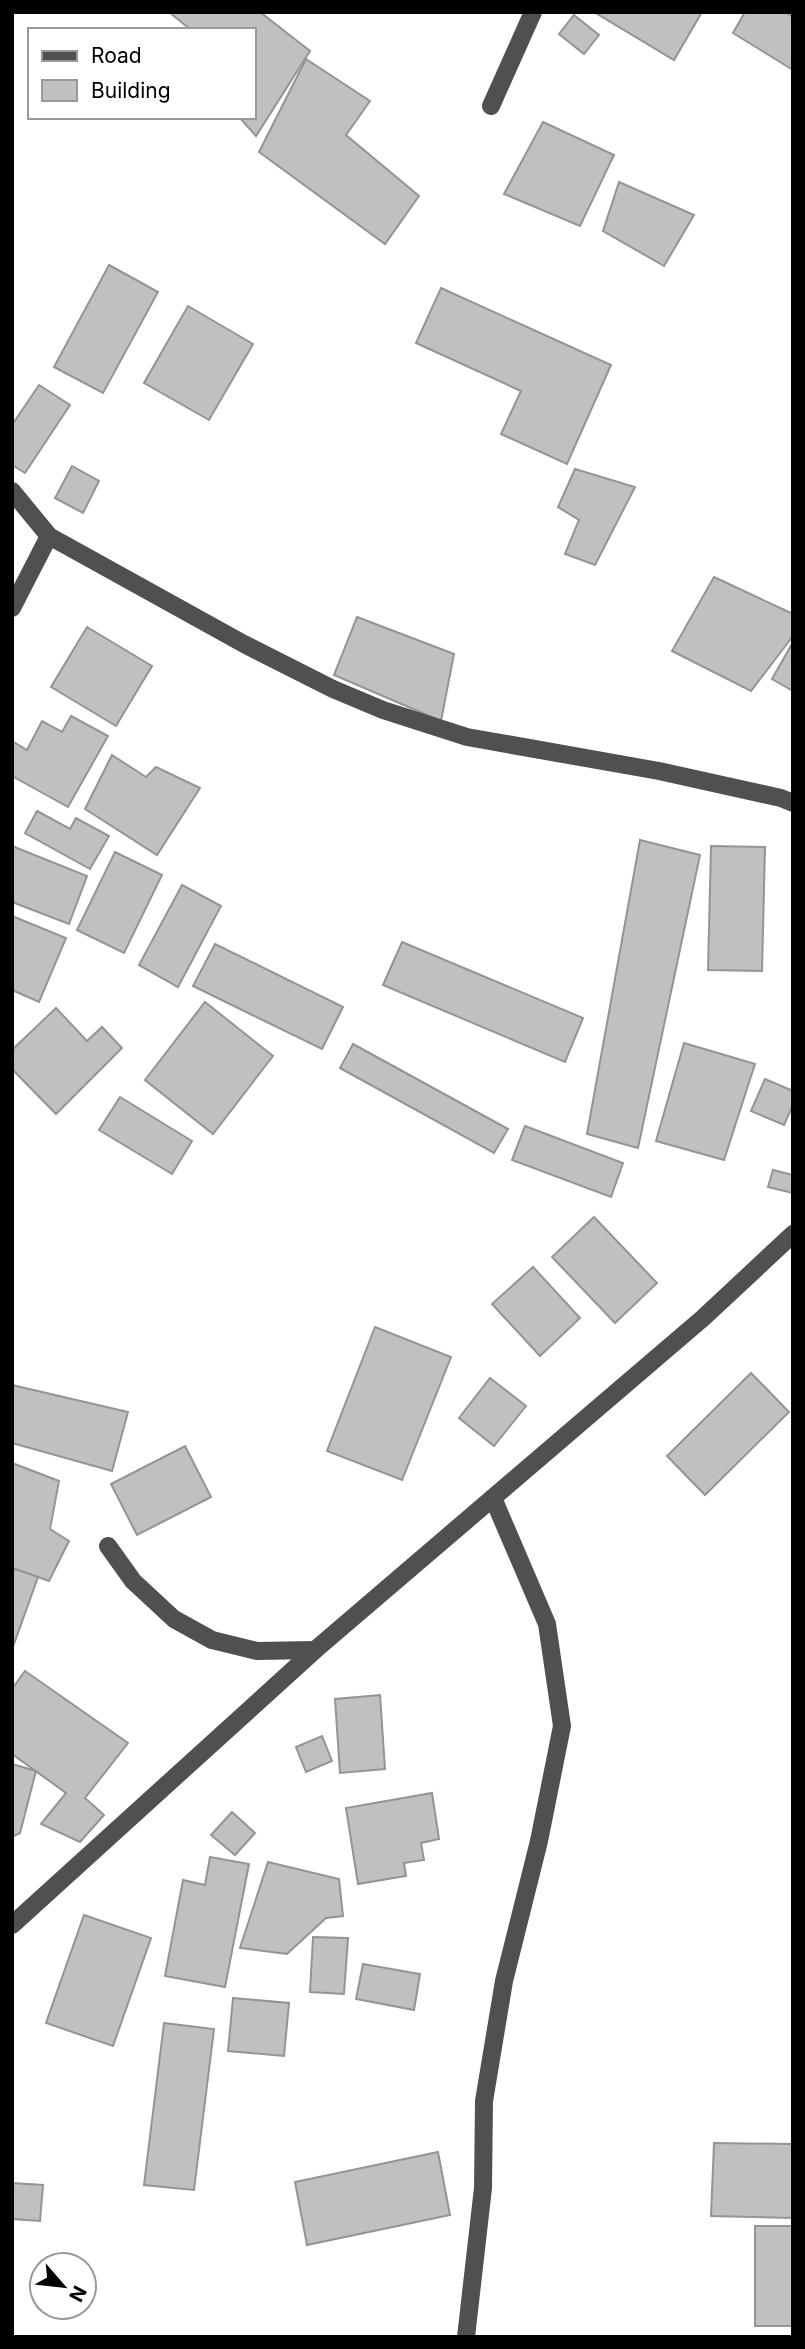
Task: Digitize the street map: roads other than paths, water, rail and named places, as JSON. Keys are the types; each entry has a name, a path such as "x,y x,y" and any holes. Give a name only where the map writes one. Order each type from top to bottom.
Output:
{"street":[{"path":"491,106 533,12"},
{"path":"12,491 49,536 244,644 333,689 383,710 467,737 659,771 793,803"},
{"path":"12,607 49,536"},
{"path":"12,1925 315,1650 703,1318 793,1234"},
{"path":"466,2337 483,2188 484,2101 504,1981 539,1842 562,1726 547,1624 493,1498"},
{"path":"108,1546 133,1581 173,1619 212,1640 257,1651 315,1650"}]}
